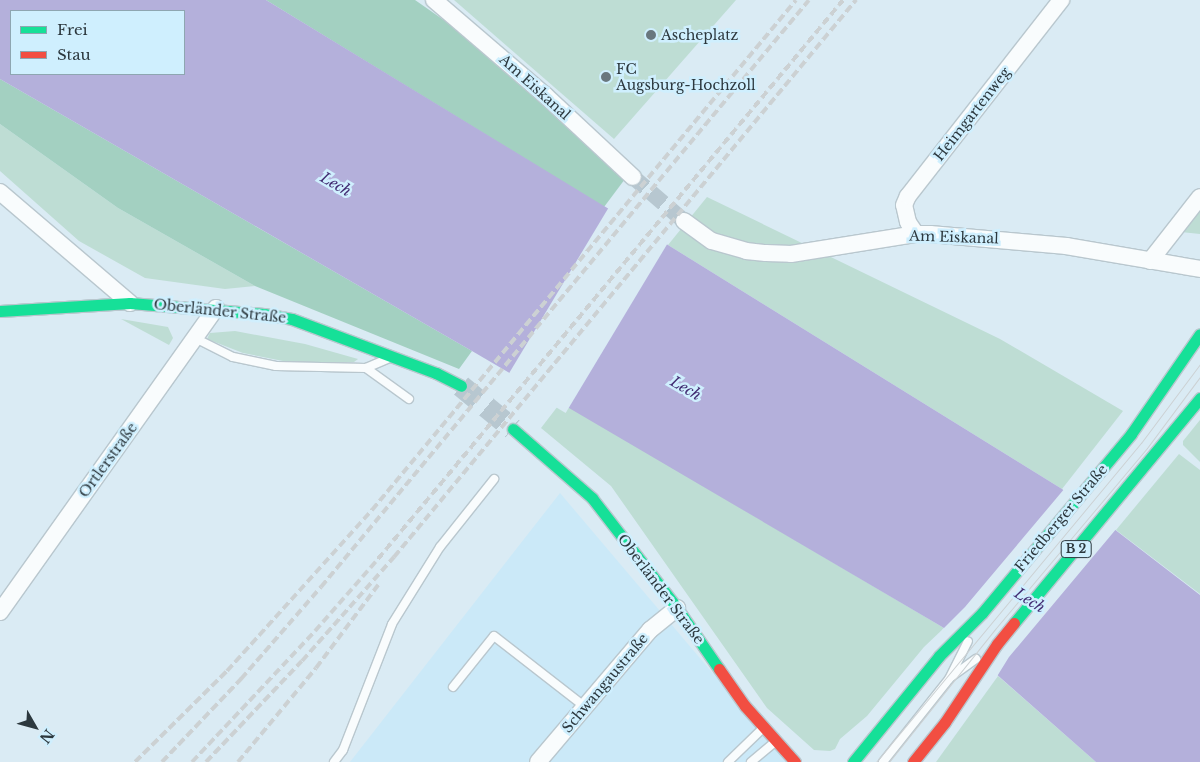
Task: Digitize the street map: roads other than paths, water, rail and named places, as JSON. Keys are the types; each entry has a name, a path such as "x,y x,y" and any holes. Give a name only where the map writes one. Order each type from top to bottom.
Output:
{"main road":[{"name":"Oberländer Straße","path":"0,311 130,303 216,308 292,319 436,373 461,386"},
{"name":"Friedberger Straße","path":"854,762 939,656 982,613 1131,434 1200,334"},
{"name":"B 2","path":"913,762 945,722 997,644 1155,455 1200,398"},
{"name":"Oberländer Straße","path":"513,429 592,498 677,608 745,706 775,742 795,762"}],"street":[{"name":"Am Eiskanal","path":"434,0 538,88 633,177"},
{"name":"Heimgartenweg","path":"916,234 908,222 904,205 908,196 1061,0"},
{"path":"0,192 130,303"},
{"path":"1150,261 1200,197"},
{"name":"Am Eiskanal","path":"684,221 712,241 746,251 766,253 791,254 916,234 967,235 1057,244 1200,268"},
{"name":"Ortlerstraße","path":"0,612 216,308"},
{"name":"Schwangaustraße","path":"538,762 650,630 677,608"}],"lane":[{"path":"196,338 233,357 276,366 366,368 393,357"},
{"path":"366,368 409,399"},
{"path":"334,762 343,750 392,624 440,547 494,479"},
{"path":"883,762 949,678 982,613"},
{"path":"453,687 494,636 584,706"},
{"path":"949,678 997,644"},
{"path":"728,762 763,728"},
{"path":"751,762 775,742"}],"water":[{"name":"Lech","path":"0,0 266,0 668,245 1062,489 1200,595 1200,762 1096,762 944,628 472,351 0,79"}],"tunnel":[{"path":"633,177 684,221"},
{"path":"461,386 513,429"}],"tram line":[{"path":"876,762 1141,443 1200,364"},
{"path":"889,762 996,628 1147,448 1200,377"}],"railway":[{"path":"135,762 227,671 372,510 796,0"},
{"path":"162,762 241,679 321,587 809,0"},
{"path":"192,762 315,631 378,559 843,0"},
{"path":"206,762 302,661 394,557 856,0"},
{"path":"238,762 316,668 378,585"}],"place":[{"name":"Ascheplatz","path":"651,35"},
{"name":"FC Augsburg-Hochzoll","path":"606,77"}]}
